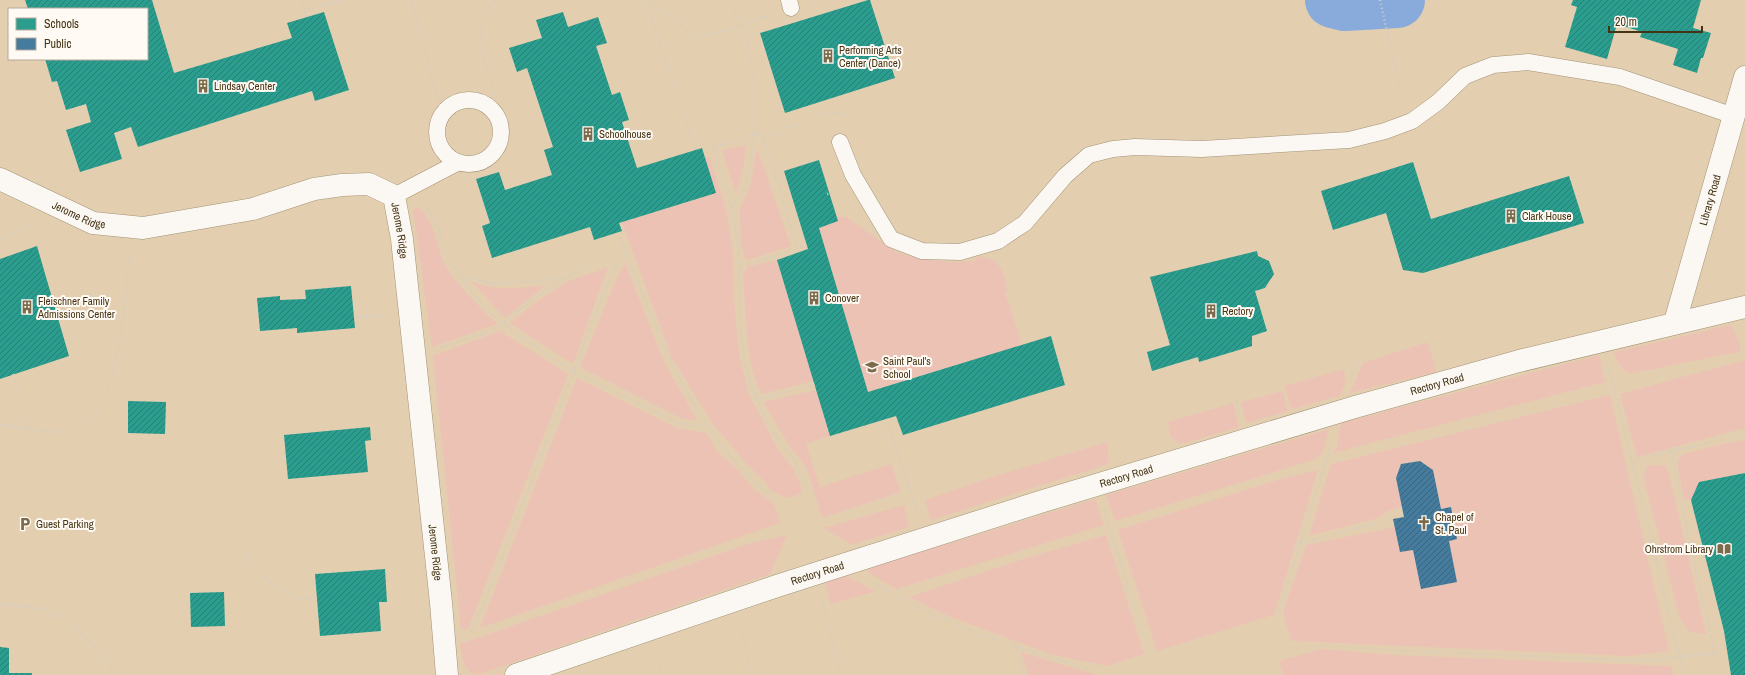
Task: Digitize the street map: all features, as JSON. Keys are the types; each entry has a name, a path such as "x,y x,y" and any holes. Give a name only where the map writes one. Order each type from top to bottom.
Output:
{"street":[{"name":"Library Road","path":"1675,322 1745,77"},
{"name":"Jerome Ridge","path":"0,179 94,223 143,228 253,209 314,189 342,185 369,184 394,196 402,239 441,603 446,675"},
{"name":"Rectory Road","path":"516,675 777,586 926,538 1340,412 1511,363 1675,322 1745,307"}],"lane":[{"path":"840,142 853,175 891,239 922,251 960,252 998,241 1025,224 1065,176 1089,155 1113,149 1135,147 1202,149 1349,140 1385,131 1408,123 1438,102 1465,76 1492,65 1528,62 1620,77 1734,116"},
{"path":"464,100 474,100 484,104 493,110 502,128 501,139 497,150 490,158 480,164 468,165 457,163 448,157 440,148 436,138 436,128 442,114 454,103 464,100"},
{"path":"394,196 457,163"}],"path":[{"path":"302,0 307,17"},
{"path":"305,11 342,0"},
{"path":"411,0 442,114"},
{"path":"495,0 483,17 481,36 484,58 491,80 498,118"},
{"path":"732,0 748,48 754,82 751,164 743,194 732,206"},
{"path":"1380,0 1408,123"},
{"path":"646,1 699,38 767,16"},
{"path":"646,1 696,149"},
{"path":"798,248 761,132 712,148 732,206 739,264 741,336 746,373 756,399 775,435 793,458 807,491"},
{"path":"413,187 438,225 444,248 458,274 485,308 503,323 552,359 574,372 678,423 693,426 706,424"},
{"path":"0,425 63,433 70,432 83,426 93,417 106,394 116,363 132,227"},
{"path":"618,233 660,340 706,424 724,449 756,482 779,502"},
{"path":"739,264 749,264 804,246"},
{"path":"414,355 495,329 542,293 598,258"},
{"path":"470,634 497,571 603,294 616,265"},
{"path":"458,274 489,283 509,283 567,278"},
{"path":"1600,341 1614,387 1684,675"},
{"path":"1278,614 1340,412 1358,360"},
{"path":"13,374 26,419 32,429"},
{"path":"756,399 815,385"},
{"path":"886,419 926,538"},
{"path":"1631,460 1745,435"},
{"path":"1672,451 1688,535 1715,654"},
{"path":"1097,485 1149,653"},
{"path":"1300,543 1393,519"},
{"path":"245,552 255,570 280,589 301,598 317,598"},
{"path":"874,583 928,612 994,640 1094,671"},
{"path":"821,598 840,675"},
{"path":"0,604 43,609 67,621 88,640 105,659 115,675"},
{"path":"742,634 752,675"},
{"path":"1293,648 1329,645 1389,650 1639,661 1719,653"},
{"path":"1016,646 1025,675"},
{"path":"659,667 662,675"}],"shaded area":[{"path":"746,145 743,169 736,194 722,150"},
{"path":"757,148 791,246 748,260 745,258 741,243 740,209 751,183"},
{"path":"704,157 710,157 727,213 733,252 734,300 739,353 748,393 777,447 794,470 800,483 802,493 788,498 771,491 766,483 745,462 713,424 671,356 622,222 716,193"},
{"path":"417,207 422,210 430,222 442,258 451,275 466,293 497,324 432,347 413,209"},
{"path":"835,216 846,217 898,253 927,260 955,262 975,261 978,256 997,263 1004,276 1008,290 1005,292 1022,345 868,392 819,228 838,221"},
{"path":"777,260 814,381 762,394 756,382 749,353 743,276 747,267"},
{"path":"625,263 665,364 697,420 683,419 580,367 616,280"},
{"path":"608,267 573,364 510,323 532,305 566,282"},
{"path":"471,281 489,287 498,288 545,286 505,318"},
{"path":"1731,325 1740,343 1740,350 1738,352 1629,374 1619,364 1614,352"},
{"path":"500,331 568,374 468,629 461,629 433,356"},
{"path":"1428,342 1436,372 1350,393 1363,363"},
{"path":"1599,355 1605,382 1333,453 1337,447 1341,423"},
{"path":"1745,360 1745,428 1637,457 1620,394"},
{"path":"1344,369 1346,382 1340,396 1292,409 1284,386"},
{"path":"577,378 677,428 707,433 716,451 734,466 754,489 774,504 780,523 480,628"},
{"path":"816,390 830,436 806,444 820,487 891,464 901,492 831,515 824,517 821,515 810,477 803,462 793,451 763,402"},
{"path":"1283,391 1288,411 1246,423 1241,402"},
{"path":"1610,395 1669,651 1630,656 1291,641 1283,612 1306,545 1395,527 1400,552 1413,550 1421,589 1457,582 1449,541 1457,539 1451,507 1441,509 1433,470 1420,461 1401,464 1396,478 1402,507 1385,512 1381,517 1309,536 1331,464"},
{"path":"1233,403 1239,427 1186,443 1179,443 1171,437 1168,422"},
{"path":"1329,429 1323,451 1313,460 1115,521 1106,495"},
{"path":"1745,440 1745,473 1700,482 1691,500 1684,499 1677,462 1683,454 1726,443"},
{"path":"1107,442 1109,461 1105,465 931,520 925,500 995,476"},
{"path":"1649,465 1665,465 1669,473 1706,634 1690,632 1680,619 1644,479 1645,471"},
{"path":"1318,470 1274,615 1157,651 1118,530 1281,479"},
{"path":"1095,499 1104,525 896,589 868,572 869,568"},
{"path":"904,505 909,527 852,545 823,528"},
{"path":"787,535 770,574 480,674 470,671 464,664 460,644 751,543"},
{"path":"1106,535 1144,654 1107,666 1050,654 951,617 909,597 1030,557"},
{"path":"846,576 876,591 831,604 825,582"},
{"path":"1322,649 1395,655 1671,666 1674,675 1283,675 1279,661"},
{"path":"1021,652 1097,675 1029,675"}],"building: Schools":[{"name":"Lindsay Center","path":"25,0 152,0 174,73 292,38 287,23 324,12 349,90 315,101 312,91 138,147 131,127 114,133 122,159 80,172 66,130 91,122 86,104 66,110 57,81 52,82 45,60 148,60 148,8 28,8"},
{"name":"Performing Arts Center (Dance)","path":"870,0 895,78 785,113 760,33"},
{"path":"1573,0 1701,0 1693,28 1711,33 1697,73 1673,65 1678,49 1640,37 1642,32 1617,24 1607,59 1565,47 1577,7 1571,5"},
{"name":"Schoolhouse","path":"563,12 568,27 598,17 607,43 596,46 612,95 620,92 629,120 622,122 637,168 702,148 716,193 619,223 622,231 594,240 590,227 492,258 482,226 490,223 476,179 499,172 505,190 552,175 544,150 553,147 527,68 517,72 509,48 542,38 536,20"},
{"name":"Conover","path":"819,160 838,221 819,228 868,392 1051,336 1065,385 903,435 896,416 830,436 777,260 808,249 784,171"},
{"name":"Clark House","path":"1413,162 1431,219 1569,176 1584,223 1423,273 1403,270 1386,213 1333,230 1321,191"},
{"name":"Fleischner Family Admissions Center","path":"37,246 69,356 0,379 0,259"},
{"name":"Rectory","path":"1257,251 1258,256 1269,261 1274,274 1265,288 1255,291 1267,331 1252,336 1252,346 1199,362 1198,357 1152,371 1147,352 1170,345 1150,277"},
{"path":"351,286 355,328 297,333 297,328 260,331 257,298 280,296 280,300 306,299 305,290"},
{"path":"128,401 166,402 165,434 128,433"},
{"path":"370,427 371,440 365,441 368,472 288,479 284,435"},
{"name":"Ohrstrom Library","path":"1745,473 1745,675 1731,675 1724,631 1691,500 1699,482"},
{"path":"385,569 387,602 379,602 381,631 320,636 315,574"},
{"path":"224,592 225,626 191,627 190,593"},
{"path":"0,647 9,648 9,673 32,673 32,675 0,675"}],"building: Public":[{"name":"Chapel of St. Paul","path":"1420,461 1433,470 1441,509 1451,507 1457,539 1449,541 1457,582 1421,589 1413,550 1400,552 1393,519 1404,517 1396,478 1401,464"}],"waterway":[{"path":"1333,0 1345,3 1397,0"}],"place":[{"name":"Performing Arts Center (Dance)","path":"828,56"},
{"name":"Lindsay Center","path":"203,86"},
{"name":"Schoolhouse","path":"588,134"},
{"name":"Clark House","path":"1511,216"},
{"name":"Conover","path":"814,298"},
{"name":"Fleischner Family Admissions Center","path":"27,307"},
{"name":"Rectory","path":"1211,311"},
{"name":"Saint Paul's School","path":"872,367"},
{"name":"Chapel of St. Paul","path":"1424,523"},
{"name":"Guest Parking","path":"25,524"},
{"name":"Ohrstrom Library","path":"1724,549"}]}
